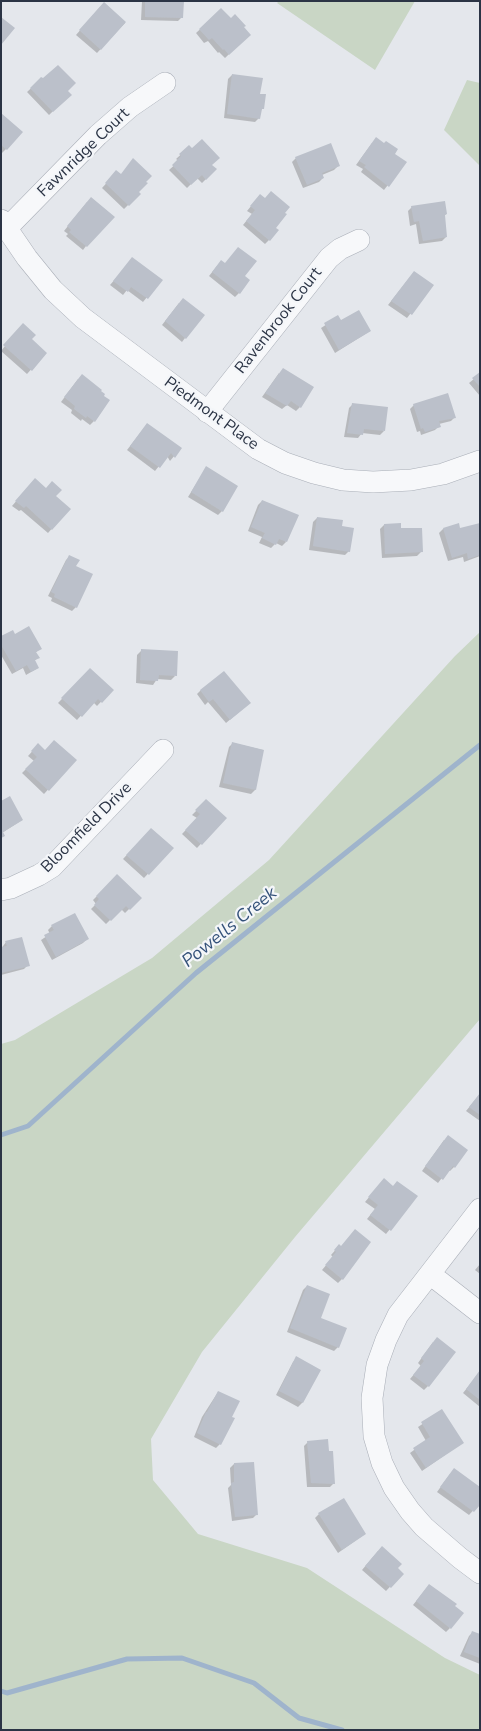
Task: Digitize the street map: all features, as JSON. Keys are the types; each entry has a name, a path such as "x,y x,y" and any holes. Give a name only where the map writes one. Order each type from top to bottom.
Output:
{"street":[{"name":"Fawnridge Court","path":"4,224 98,135 130,107 165,82"},
{"name":"Piedmont Place","path":"4,224 27,258 53,290 83,318 258,450 285,463 314,473 343,480 373,482 411,480 443,474 480,461"},
{"name":"Ravenbrook Court","path":"207,412 329,258 340,249 359,240"},
{"name":"Bloomfield Drive","path":"1,890 11,888 52,867 163,750"},
{"path":"480,1209 398,1315 377,1365 372,1398 374,1436 382,1463 394,1488 424,1527 480,1573"},
{"path":"430,1274 480,1313"}],"green space":[{"path":"279,1 415,1 375,70 277,3"},
{"path":"467,80 480,83 480,166 444,130"},
{"path":"480,632 480,1019 295,1237 202,1352 151,1439 153,1480 198,1534 307,1568 445,1658 480,1675 480,1730 1,1730 1,1044 15,1040 152,958 269,860 455,656"}],"building":[{"path":"145,1 184,1 183,18 145,17"},
{"path":"104,2 126,22 101,50 79,30"},
{"path":"221,8 231,18 235,14 251,35 229,55 212,38 209,40 199,29"},
{"path":"1,17 15,28 1,45"},
{"path":"58,65 76,83 68,91 72,95 53,112 30,88 41,77 43,78"},
{"path":"232,74 263,78 260,94 266,94 264,109 262,109 260,119 227,114"},
{"path":"1,113 23,132 7,150 1,145"},
{"path":"376,137 398,149 395,154 407,162 389,187 364,167 366,165 359,161"},
{"path":"202,139 220,158 212,165 217,169 206,180 202,175 191,185 172,165 181,156 179,154 189,145 192,148"},
{"path":"331,143 340,166 322,173 324,178 307,185 295,157"},
{"path":"133,158 152,176 139,192 141,194 129,206 105,183 116,170 121,174"},
{"path":"271,191 290,207 276,228 279,230 270,241 246,221 255,210 250,206 260,194 265,198"},
{"path":"91,197 115,217 87,247 69,232 71,230 67,226"},
{"path":"445,201 447,237 423,241 419,221 414,222 411,206"},
{"path":"238,247 257,261 245,276 250,280 240,294 212,272 221,260 225,263"},
{"path":"132,257 163,280 148,299 131,287 128,292 113,281"},
{"path":"414,271 434,285 412,315 391,301"},
{"path":"183,298 205,315 186,339 165,321"},
{"path":"359,310 371,331 339,350 324,323 338,315 341,320"},
{"path":"23,323 36,335 32,339 47,353 32,371 3,345"},
{"path":"283,368 314,387 301,408 291,401 287,406 265,393"},
{"path":"480,372 480,387 472,378"},
{"path":"82,374 102,390 105,394 104,396 110,400 95,422 74,409 75,406 64,397"},
{"path":"448,393 456,418 439,421 441,427 425,432 423,428 421,429 413,404"},
{"path":"352,403 388,407 385,431 364,429 363,435 347,433"},
{"path":"147,423 182,448 175,458 171,453 160,468 130,446"},
{"path":"206,466 238,486 223,512 191,492"},
{"path":"35,478 46,488 52,481 62,490 56,496 71,509 52,530 26,506 24,508 15,501"},
{"path":"262,500 299,515 287,542 279,539 276,545 262,538 265,533 251,527"},
{"path":"317,517 343,520 342,526 354,528 350,552 313,546"},
{"path":"401,523 401,528 422,528 423,552 385,554 384,524"},
{"path":"459,523 460,528 480,523 480,555 468,559 467,553 452,558 443,528"},
{"path":"69,555 80,560 76,566 93,574 77,608 54,597 55,594 51,592"},
{"path":"29,626 42,649 36,652 40,658 35,660 39,668 31,672 27,665 16,671 1,645 1,636 13,630 15,634"},
{"path":"141,649 178,651 177,676 159,675 158,681 140,680"},
{"path":"90,668 114,690 102,703 98,699 82,717 61,698"},
{"path":"224,671 251,703 230,720 213,699 209,702 200,690"},
{"path":"54,740 77,760 49,791 25,769 37,757 31,751 38,743 45,750"},
{"path":"232,742 264,750 256,790 223,783"},
{"path":"10,796 23,820 3,832 5,836 1,838 1,801"},
{"path":"206,799 227,818 202,845 185,830 200,814 195,810"},
{"path":"151,828 174,848 149,875 126,855"},
{"path":"117,874 142,898 130,910 126,906 111,921 94,905 99,899 96,896"},
{"path":"75,913 89,939 56,957 44,935 54,930 51,925"},
{"path":"22,937 30,966 1,973 1,947 7,946 5,941"},
{"path":"480,1093 480,1115 469,1107"},
{"path":"448,1135 468,1150 455,1168 453,1166 443,1180 425,1166"},
{"path":"384,1178 393,1186 397,1181 418,1196 391,1231 370,1215 378,1205 368,1197"},
{"path":"355,1229 371,1242 343,1280 325,1265 336,1252 334,1250 339,1244 341,1246"},
{"path":"307,1285 330,1294 321,1318 347,1328 339,1348 290,1328"},
{"path":"437,1337 456,1352 429,1387 413,1375 424,1361 421,1358"},
{"path":"296,1356 321,1370 303,1403 279,1391"},
{"path":"480,1370 480,1400 466,1389"},
{"path":"218,1391 240,1401 232,1417 235,1418 221,1445 197,1433"},
{"path":"442,1409 464,1443 426,1468 413,1448 430,1437 421,1422"},
{"path":"328,1439 329,1451 333,1451 335,1484 311,1483 307,1441"},
{"path":"254,1462 258,1515 235,1517 231,1483 234,1482 234,1463"},
{"path":"454,1468 480,1487 480,1505 474,1512 440,1487"},
{"path":"344,1498 366,1534 342,1550 318,1513"},
{"path":"382,1546 402,1564 398,1568 404,1574 391,1588 365,1566"},
{"path":"429,1584 457,1604 455,1606 464,1613 451,1629 416,1601"},
{"path":"472,1631 480,1634 480,1658 464,1652"}],"waterway":[{"name":"Powells Creek","path":"1,1135 28,1126 196,973 480,745"},
{"name":"Powells Creek","path":"1,1691 7,1693 127,1659 182,1658 254,1683 299,1718 342,1730"}]}
